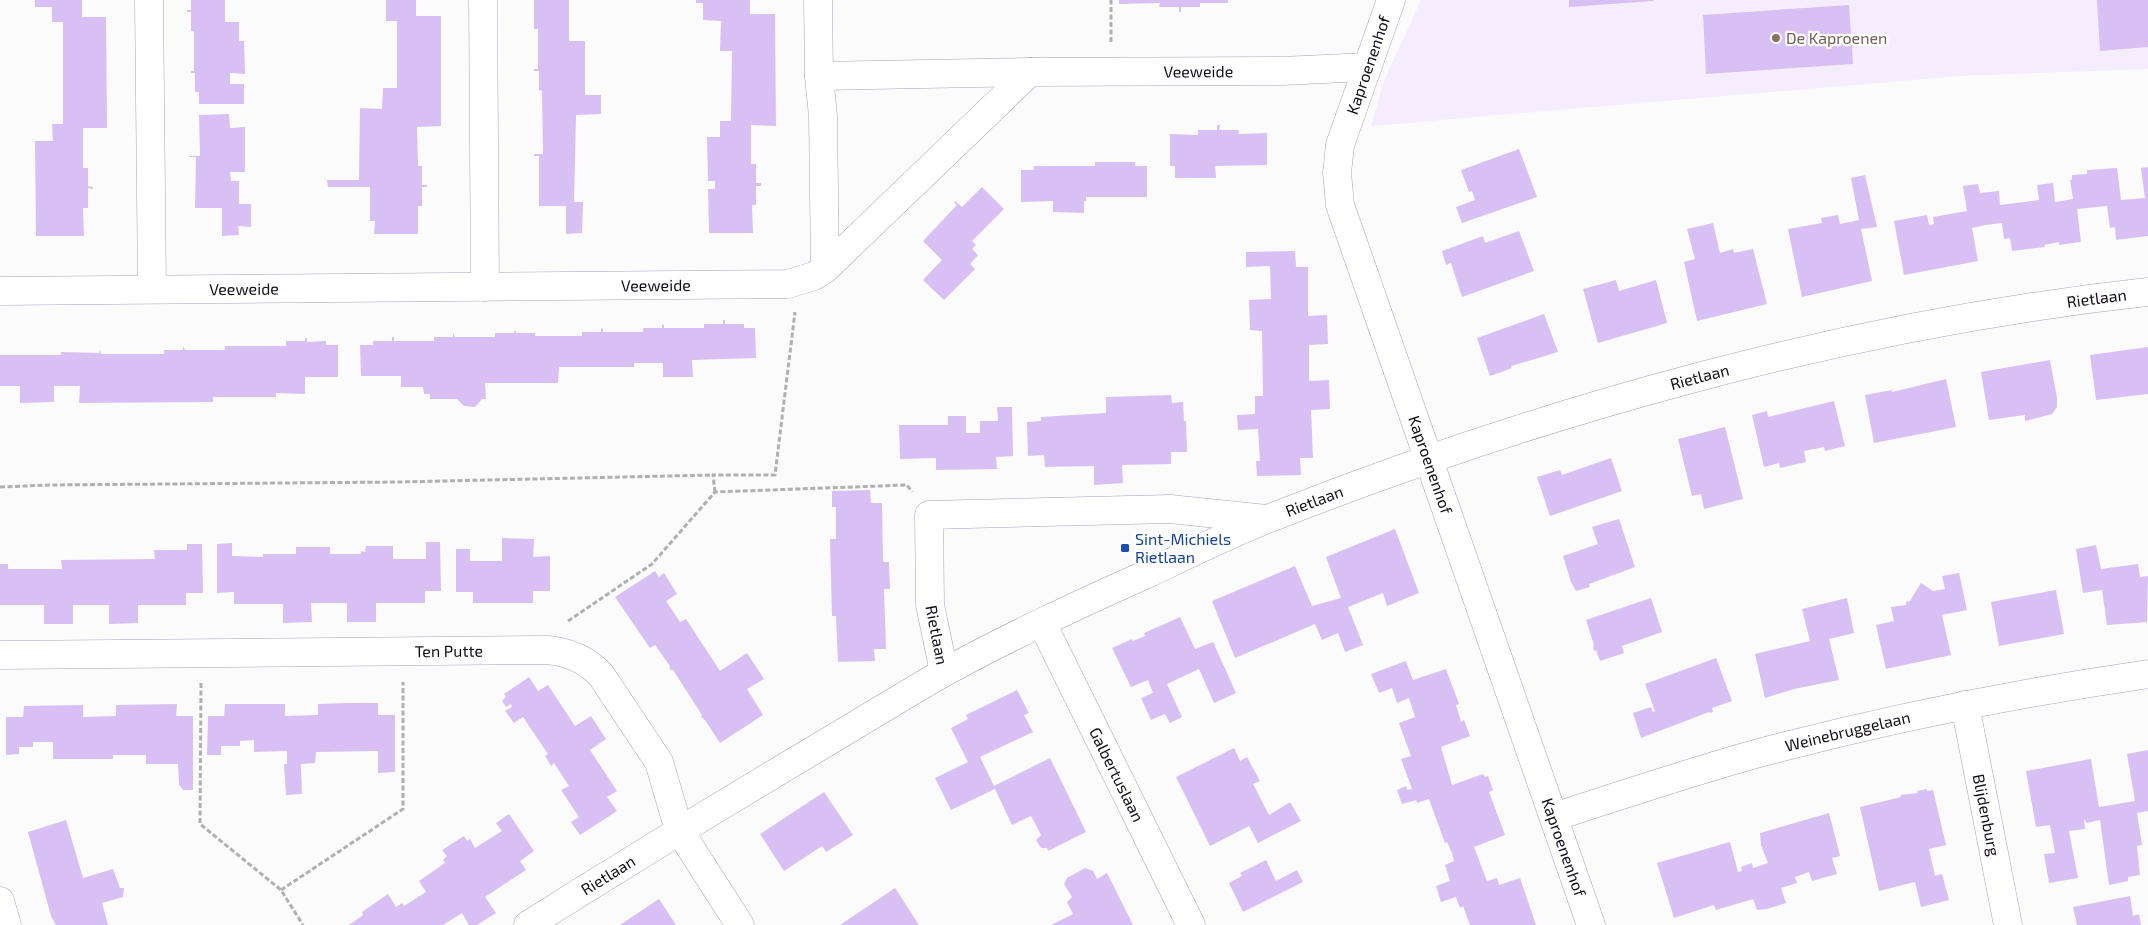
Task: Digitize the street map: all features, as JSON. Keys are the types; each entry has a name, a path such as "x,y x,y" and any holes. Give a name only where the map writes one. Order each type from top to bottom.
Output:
{"street":[{"path":"149,0 152,289"},
{"path":"483,0 485,287"},
{"path":"818,0 819,76 823,116 825,269"},
{"name":"Kaproenenhof","path":"1391,0 1340,145 1337,172 1337,192 1340,206 1592,925"},
{"name":"Veeweide","path":"819,76 1030,72 1282,71 1367,67"},
{"name":"Veeweide","path":"0,291 771,285 798,282 825,269 1030,72"},
{"name":"Rietlaan","path":"528,925 680,830 944,672 1042,623 1267,519 1513,431 1756,363 1904,330 1980,316 2058,303 2148,292"},
{"name":"Rietlaan","path":"944,672 930,605 929,515 1170,509 1267,519"},
{"name":"Galbertuslaan","path":"1042,623 1191,925"},
{"name":"Ten Putte","path":"0,655 548,650 564,652 580,658 601,675 658,762 680,830 740,925"},
{"name":"Weinebruggelaan","path":"1554,817 1758,754 1848,731 1965,705 2148,674"},
{"name":"Blijdenburg","path":"1965,705 2008,925"},
{"path":"0,901 7,925"}],"path":[{"path":"1110,72 1111,0"},
{"path":"0,487 397,482 713,474 775,475 798,282"},
{"path":"713,474 715,492"},
{"path":"548,650 560,626 652,564 715,492 906,485 929,515"},
{"path":"202,652 200,824 281,890 302,925"},
{"path":"281,890 403,810 403,652"}],"shaded area":[{"name":"De Kaproenen","path":"1421,0 2148,0 2148,69 1960,76 1371,126 1384,81"}],"building":[{"path":"35,0 82,0 82,17 106,17 107,128 83,128 83,168 88,168 88,186 93,187 93,189 88,188 88,208 83,208 84,236 36,236 35,141 53,141 52,124 63,124 63,22 52,22 52,7 35,7"},
{"path":"191,0 225,0 225,22 239,22 239,41 244,41 245,74 230,73 230,84 244,84 244,104 199,104 199,92 195,92 195,73 191,73 191,71 194,71 194,31 191,31 191,12 187,12 187,10 191,10"},
{"path":"386,0 416,0 416,16 441,16 441,126 417,127 418,166 422,166 422,185 427,185 427,187 422,187 422,206 418,206 418,234 374,234 375,221 370,221 370,187 328,187 327,180 359,180 360,108 382,109 383,88 397,88 397,21 386,21"},
{"path":"534,0 569,0 569,41 585,41 585,95 601,95 601,114 576,115 574,202 583,202 582,233 566,234 566,206 539,206 539,156 534,156 534,154 543,154 542,91 539,90 539,71 534,71 534,69 538,69 538,29 534,29"},
{"path":"696,0 750,0 750,14 775,14 776,126 751,125 751,164 756,164 756,183 761,183 761,186 756,186 756,205 752,205 753,233 709,233 708,189 715,189 715,181 708,181 707,137 720,137 720,121 731,121 732,51 720,51 721,21 703,20 703,3 696,3"},
{"path":"1119,0 1228,0 1228,3 1200,3 1200,7 1181,7 1181,12 1179,12 1179,7 1159,7 1160,3 1119,4"},
{"path":"1569,0 1653,0 1653,1 1569,7"},
{"path":"2097,0 2148,0 2148,47 2100,51"},
{"path":"1849,5 1853,64 1706,74 1703,15"},
{"path":"229,114 230,128 245,127 245,172 230,172 231,181 239,181 239,204 251,204 251,227 238,226 239,235 222,236 222,208 195,208 196,157 189,156 200,156 199,115"},
{"path":"1217,125 1220,125 1219,130 1239,130 1238,134 1267,133 1267,165 1215,166 1216,178 1175,178 1175,166 1170,166 1170,134 1198,135 1198,130 1217,130"},
{"path":"1519,149 1537,197 1462,223 1456,207 1475,200 1472,191 1469,192 1461,170"},
{"path":"1095,162 1135,162 1135,166 1147,166 1147,197 1086,197 1084,213 1053,212 1053,201 1021,202 1021,170 1034,170 1034,166 1095,166"},
{"path":"2148,167 2148,236 2116,240 2115,227 2110,228 2107,206 2077,209 2081,242 2059,245 2059,242 2044,245 2045,247 2012,251 2010,238 2004,239 2002,223 1986,225 1972,228 1978,261 1904,275 1894,221 1927,215 1929,225 1934,224 1933,217 1967,211 1963,186 1978,184 1980,193 1999,191 2000,205 2039,200 2037,185 2053,183 2055,202 2073,199 2070,180 2072,180 2072,175 2087,174 2087,170 2117,168 2121,200 2145,198 2141,168"},
{"path":"1865,175 1877,227 1861,229 1872,281 1802,297 1788,229 1822,223 1821,218 1838,215 1840,224 1859,220 1851,178"},
{"path":"982,187 1004,209 972,241 976,245 972,249 978,255 970,264 975,269 944,300 923,280 942,260 923,241 957,205 955,201 962,207"},
{"path":"1713,223 1720,253 1733,249 1734,253 1753,249 1767,304 1697,321 1684,262 1695,259 1687,229"},
{"path":"1519,231 1534,271 1462,297 1451,263 1446,265 1442,251 1483,236 1485,243"},
{"path":"1295,251 1296,267 1308,267 1308,316 1327,315 1328,344 1309,345 1309,381 1329,380 1330,409 1311,410 1313,458 1300,458 1301,475 1257,476 1256,461 1260,461 1258,429 1238,430 1237,415 1255,414 1255,396 1263,396 1262,331 1250,330 1249,300 1271,299 1270,266 1246,267 1246,252"},
{"path":"1616,280 1619,291 1656,280 1667,323 1598,343 1583,289"},
{"path":"1544,314 1558,352 1511,366 1512,368 1490,376 1477,338"},
{"path":"723,320 725,320 725,324 744,324 744,328 755,328 756,358 692,360 693,377 663,377 663,363 634,363 634,367 559,367 558,383 485,383 486,399 482,399 475,407 464,406 457,399 430,399 430,394 424,394 423,387 401,387 401,376 361,376 360,345 373,345 373,341 392,341 392,337 394,337 394,341 434,341 434,337 453,337 453,333 455,337 495,337 495,333 514,333 515,329 516,333 535,333 535,336 582,336 582,332 601,332 603,328 603,332 643,332 643,328 662,328 662,324 664,328 704,328 704,324 723,324"},
{"path":"305,338 307,338 307,342 326,341 326,345 338,345 338,377 305,377 305,394 276,393 276,397 213,397 213,402 79,403 80,386 54,386 54,402 20,403 20,386 0,386 0,355 61,355 61,352 99,353 100,350 101,354 164,354 164,350 183,350 183,346 185,350 225,350 225,346 286,346 286,341 305,341"},
{"path":"2148,347 2148,394 2096,400 2090,355"},
{"path":"2050,360 2057,398 2057,407 2052,414 2025,421 2025,415 1989,420 1981,372"},
{"path":"1946,379 1956,427 1874,443 1865,395 1892,390 1892,392"},
{"path":"1171,395 1172,403 1183,402 1187,452 1171,452 1171,464 1122,465 1123,483 1094,485 1094,466 1045,467 1044,455 1028,456 1027,422 1041,421 1041,417 1106,413 1106,397"},
{"path":"1834,401 1845,446 1825,451 1824,447 1804,451 1806,462 1780,468 1779,463 1764,467 1752,415 1767,411 1768,417"},
{"path":"997,407 1012,407 1013,456 996,457 997,469 936,470 936,458 900,459 899,425 948,425 948,416 966,416 966,433 980,433 980,421 998,421"},
{"path":"1725,427 1743,499 1704,509 1701,494 1692,496 1678,439"},
{"path":"1611,458 1622,491 1550,516 1537,477 1560,470 1562,475"},
{"path":"870,490 871,503 882,503 883,562 889,562 890,589 884,589 886,649 874,649 875,661 838,662 836,616 832,616 830,539 836,539 836,507 832,507 832,491"},
{"path":"1619,519 1635,567 1589,584 1590,587 1576,591 1571,582 1563,556 1598,544 1592,527"},
{"path":"1395,529 1419,593 1387,606 1383,593 1348,607 1363,645 1345,652 1338,633 1322,640 1315,624 1235,658 1212,601 1295,566 1312,606 1341,598 1326,557"},
{"path":"502,538 534,539 533,557 550,556 550,591 533,591 533,603 473,603 473,592 456,592 456,549 470,549 470,561 502,561"},
{"path":"426,542 440,542 441,591 425,591 425,603 376,603 376,622 347,622 347,603 311,603 312,622 283,623 283,604 234,604 234,592 217,593 217,544 232,543 232,556 263,557 263,554 296,554 296,547 330,547 330,554 361,554 361,551 365,552 366,546 393,546 393,559 426,559"},
{"path":"187,544 202,544 203,593 186,593 186,605 138,605 138,623 109,624 109,605 73,605 73,624 44,624 44,605 0,605 0,564 8,564 8,569 62,569 61,560 155,559 154,550 187,550"},
{"path":"2096,545 2101,569 2138,564 2140,577 2148,576 2147,622 2107,625 2102,590 2083,593 2076,549"},
{"path":"655,571 659,577 664,573 677,594 666,601 680,622 686,619 720,671 747,653 764,679 747,689 763,715 720,743 704,718 701,718 702,715 673,670 669,669 670,666 655,645 650,648 615,597"},
{"path":"1959,573 1967,610 1942,615 1951,655 1886,669 1876,625 1894,621 1891,607 1906,605 1906,602 1910,601 1921,583 1933,591 1945,589 1942,576"},
{"path":"2056,590 2064,634 1999,646 1991,602"},
{"path":"1651,598 1662,632 1622,646 1624,653 1600,661 1596,650 1594,651 1586,620"},
{"path":"1847,598 1854,633 1829,639 1839,680 1794,689 1765,698 1755,654 1810,641 1802,609"},
{"path":"1180,617 1195,649 1213,642 1236,693 1214,703 1199,669 1167,684 1182,717 1170,723 1165,714 1151,720 1141,698 1153,693 1148,680 1131,687 1112,648 1132,639 1133,641 1145,636 1144,633"},
{"path":"1716,658 1732,701 1712,708 1713,712 1641,738 1633,713 1651,707 1653,712 1655,711 1645,684"},
{"path":"1406,661 1413,680 1446,669 1459,704 1456,705 1461,722 1464,720 1470,736 1441,747 1452,785 1483,774 1485,777 1488,776 1493,790 1489,792 1505,835 1474,847 1487,881 1497,878 1499,885 1520,878 1536,925 1470,925 1463,906 1460,908 1456,897 1441,902 1436,886 1450,881 1445,865 1454,861 1452,853 1447,842 1445,843 1429,799 1417,803 1416,800 1402,804 1397,790 1406,786 1407,790 1412,789 1401,759 1411,756 1399,723 1415,717 1409,698 1397,703 1392,688 1379,693 1371,674"},
{"path":"529,677 538,691 548,685 575,726 591,716 606,739 590,750 617,791 607,797 617,811 580,835 571,822 579,817 561,790 569,786 554,763 551,766 545,756 548,754 523,717 514,723 505,711 512,707 511,704 506,707 502,701 506,697 504,694"},
{"path":"1017,690 1029,713 1024,715 1033,732 980,757 994,786 1050,758 1086,832 1048,851 1047,848 1041,848 1036,840 1041,835 1031,816 1012,825 995,789 951,810 935,778 968,762 951,728 968,719 966,715"},
{"path":"378,703 378,715 395,715 395,772 378,773 378,751 316,752 315,763 301,764 302,794 286,795 284,764 287,764 287,751 254,752 254,740 240,741 240,746 221,746 221,755 207,755 208,716 224,716 225,704 285,704 285,716 318,715 318,704"},
{"path":"177,704 176,716 193,716 193,790 183,790 179,785 178,764 146,764 146,755 113,755 113,759 53,759 53,742 33,742 33,747 19,747 19,754 6,755 6,717 23,717 24,706 83,705 83,717 116,716 116,705"},
{"path":"1234,748 1240,761 1247,757 1260,781 1253,784 1269,815 1290,802 1301,821 1258,843 1249,826 1210,846 1176,777"},
{"path":"2148,750 2148,811 2137,813 2142,845 2137,846 2140,875 2128,877 2128,881 2109,885 2100,820 2087,823 2084,819 2085,829 2069,831 2078,878 2049,883 2044,854 2055,853 2050,825 2036,827 2026,771 2091,759 2099,807 2135,801 2127,754"},
{"path":"1927,789 1927,791 1933,790 1946,845 1929,849 1935,876 1942,874 1949,900 1921,907 1915,882 1879,891 1860,807 1901,797 1900,795 1918,793 1917,791"},
{"path":"824,792 853,835 826,852 822,846 784,871 760,834"},
{"path":"1829,813 1840,856 1832,858 1837,874 1812,881 1809,872 1795,877 1797,883 1781,888 1786,903 1767,909 1757,910 1753,899 1716,910 1714,905 1674,918 1657,863 1730,842 1738,872 1742,871 1741,867 1752,863 1753,868 1768,863 1761,845 1760,833"},
{"path":"509,814 534,851 520,861 526,870 485,897 496,913 477,925 469,925 462,913 443,925 349,925 363,915 362,912 388,894 396,907 402,903 404,906 426,892 419,881 445,863 443,860 447,856 442,850 464,836 467,841 470,839 475,848 502,831 496,823"},
{"path":"66,820 83,878 113,869 120,888 124,888 123,897 102,903 108,925 56,925 51,916 28,832"},
{"path":"1266,860 1276,881 1297,870 1303,882 1243,912 1229,883 1242,876 1240,873"},
{"path":"1085,868 1093,871 1097,879 1107,873 1133,925 1051,925 1073,914 1067,902 1072,897 1064,884 1067,878"},
{"path":"895,888 919,925 840,925"},
{"path":"2130,896 2133,916 2139,914 2141,925 2077,925 2073,907"},
{"path":"659,899 676,925 620,925"}],"place":[{"name":"De Kaproenen","path":"1776,38"},
{"name":"Sint-Michiels Rietlaan","path":"1125,548"}]}
